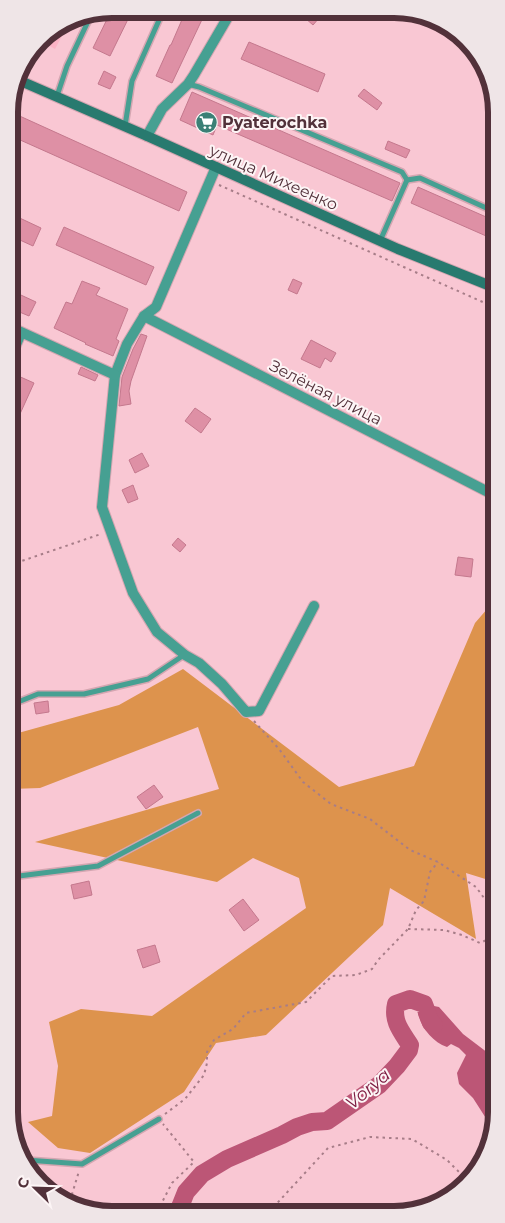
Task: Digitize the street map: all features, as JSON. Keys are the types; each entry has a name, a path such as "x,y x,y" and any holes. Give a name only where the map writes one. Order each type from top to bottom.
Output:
{"street":[{"path":"148,136 162,109 188,84 227,18"},
{"name":"улица Михеенко","path":"22,82 148,136 380,241 488,285"},
{"path":"216,167 156,307 144,316 127,344 115,375 102,507 134,593 157,632 199,663 222,684 246,712 259,711 314,606"},
{"name":"Зелёная улица","path":"144,316 488,491"},
{"path":"18,332 115,375"},
{"path":"18,340 21,333"}],"lane":[{"path":"125,126 132,81 160,18"},
{"path":"56,96 67,66 88,21"},
{"path":"188,84 402,172 407,180"},
{"path":"407,180 420,178 488,209"},
{"path":"380,241 407,180"},
{"path":"18,702 38,694 84,694 148,679 185,654"},
{"path":"18,876 98,866 198,813"},
{"path":"31,1160 82,1164 159,1119"}],"path":[{"path":"210,181 488,304"},
{"path":"18,562 111,530"},
{"path":"246,712 279,749 303,782 331,804 370,819 410,850 438,862 476,887 487,903"},
{"path":"160,1206 172,1183 194,1162 159,1119 185,1099 204,1075 208,1063 207,1052 214,1040 233,1029 246,1013 306,1002 332,976 356,976 372,969 408,929 416,910 424,901 430,872 438,862"},
{"path":"408,929 444,930 480,943 487,940"},
{"path":"275,1206 328,1148 370,1137 412,1139 447,1160 462,1175"},
{"path":"72,1197 82,1164"}],"shaded area":[{"path":"65,29 55,49 46,44"},
{"path":"488,609 487,880 466,873 476,939 390,888 383,925 266,1035 216,1043 184,1092 90,1153 58,1148 28,1122 52,1116 58,1066 49,1022 81,1009 152,1016 306,908 299,878 253,858 217,882 35,842 219,789 198,727 40,788 18,789 18,733 119,705 183,669 339,787 414,766 475,623"},
{"path":"424,1004 439,1007 463,1034 487,1052 487,1120 473,1098 459,1084 457,1073 466,1055 459,1048 451,1044 447,1047 437,1042 422,1025 418,1014"}],"building":[{"path":"108,18 129,18 110,56 93,48"},
{"path":"183,18 203,18 172,83 156,76"},
{"path":"305,18 319,18 313,25"},
{"path":"249,42 325,74 318,92 241,59"},
{"path":"104,71 116,77 110,89 98,84"},
{"path":"364,89 382,103 377,110 358,96"},
{"path":"192,92 400,183 392,201 217,125 213,135 180,120"},
{"path":"18,115 187,192 179,211 18,139"},
{"path":"388,141 410,150 406,158 385,149"},
{"path":"418,187 488,218 488,237 411,203"},
{"path":"18,217 41,228 33,246 18,239"},
{"path":"64,227 154,267 146,285 56,245"},
{"path":"293,279 302,283 297,294 288,290"},
{"path":"82,281 100,288 96,295 128,309 116,339 119,341 113,356 54,328 66,302 72,304"},
{"path":"18,294 36,302 29,316 18,311"},
{"path":"141,334 147,336 131,381 129,391 131,404 119,406 122,377"},
{"path":"311,340 336,353 331,362 325,358 320,368 301,359"},
{"path":"81,367 98,375 95,381 78,374"},
{"path":"18,376 34,383 18,418"},
{"path":"195,408 211,419 201,433 185,421"},
{"path":"142,453 149,466 135,473 129,460"},
{"path":"133,485 138,499 128,503 122,490"},
{"path":"178,538 186,545 180,552 172,545"},
{"path":"458,557 473,559 471,577 455,575"},
{"path":"48,701 49,712 36,714 34,703"},
{"path":"154,785 163,797 146,809 137,797"},
{"path":"89,881 92,895 74,899 71,885"},
{"path":"243,899 259,920 244,931 229,910"},
{"path":"155,945 160,962 143,968 137,950"}],"waterway":[{"name":"Vorya","path":"180,1206 186,1192 202,1174 227,1159 297,1127 312,1122 327,1121 379,1085 409,1050 410,1045 396,1021 396,1004 410,999 424,1004 431,1023 434,1025"}],"place":[{"name":"Pyaterochka","path":"206,122"}]}
